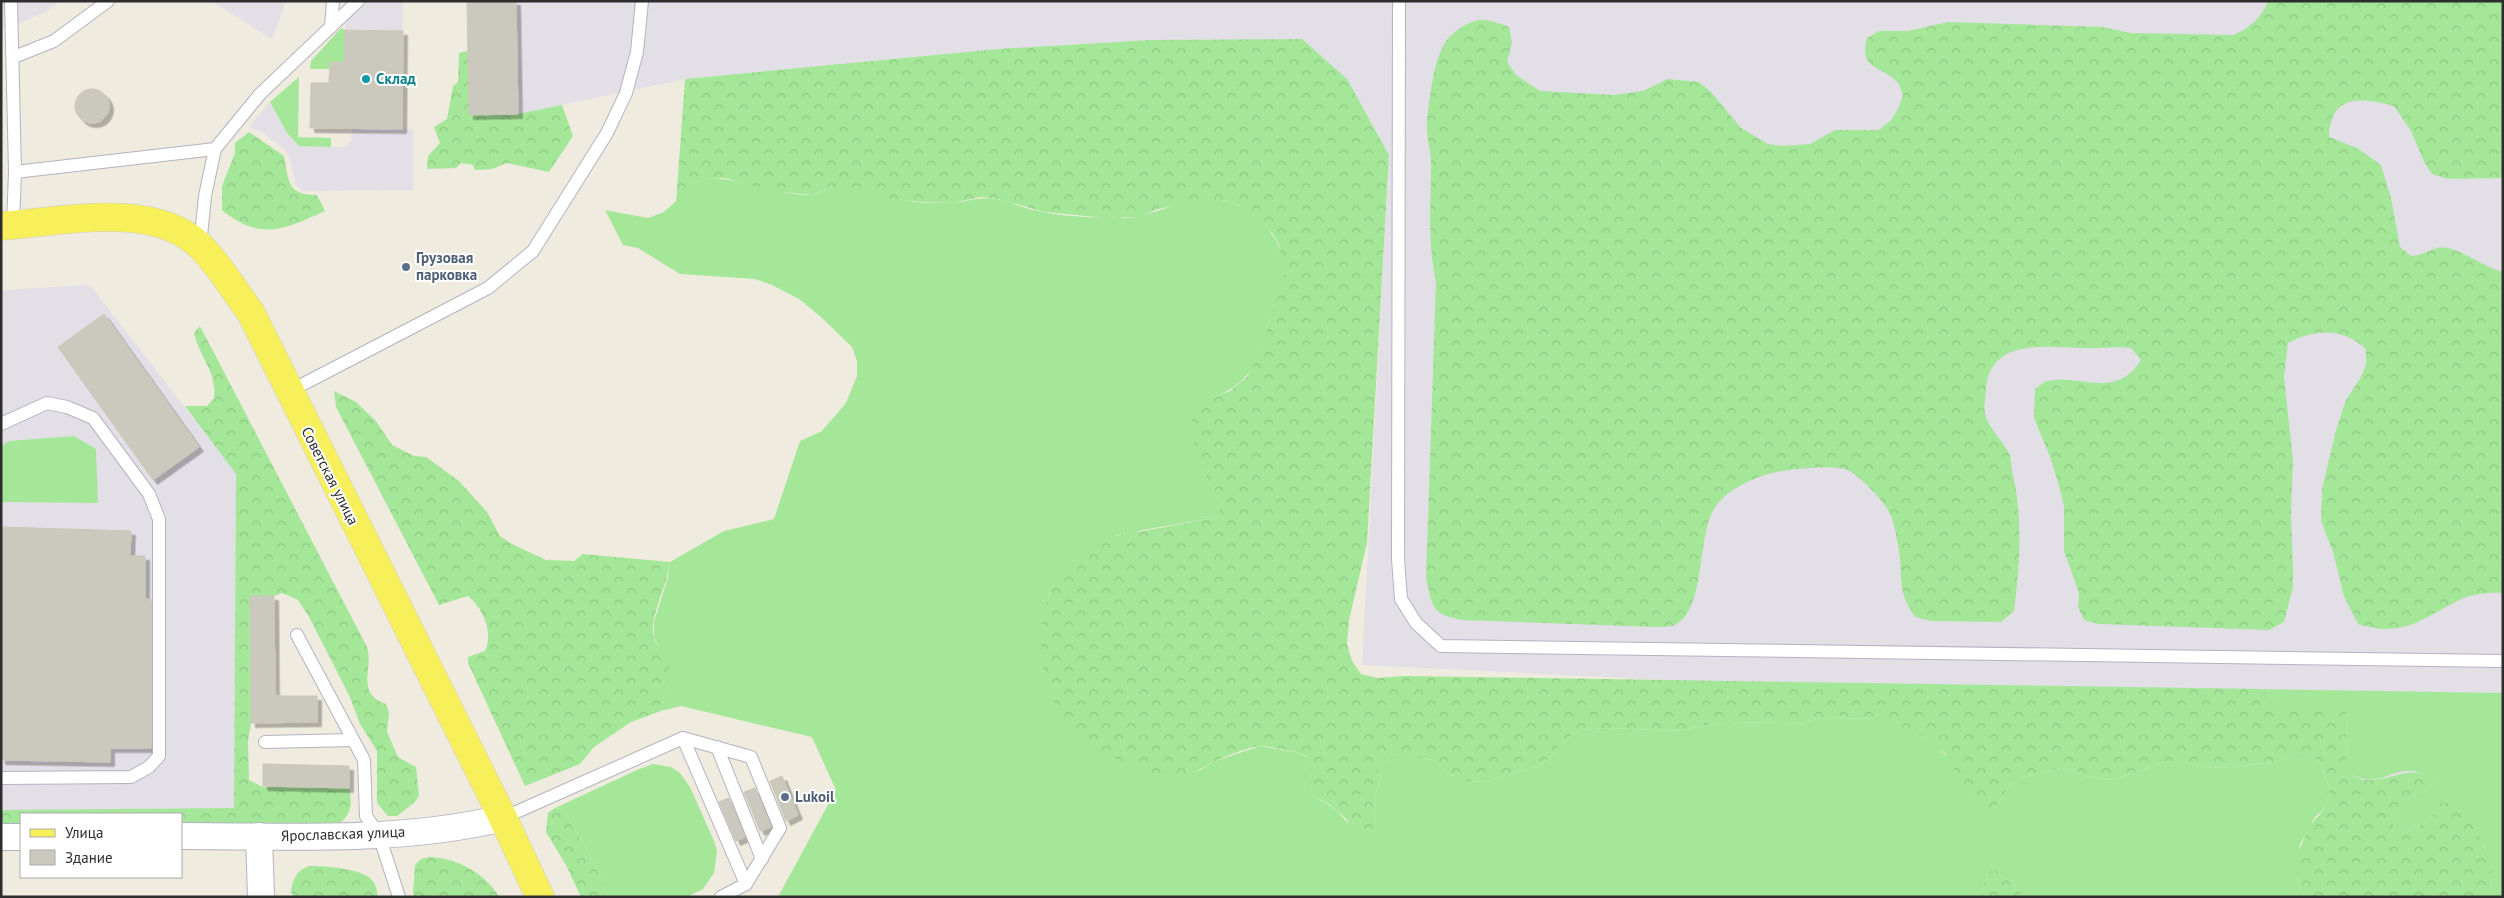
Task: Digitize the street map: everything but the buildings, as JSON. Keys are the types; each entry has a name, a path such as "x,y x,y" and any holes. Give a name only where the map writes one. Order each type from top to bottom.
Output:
{"main road":[{"name":"Советская улица","path":"7,226 73,218 117,217 148,222 172,229 200,246 251,313 288,392 503,818 540,897"}],"street":[{"name":"Ярославская улица","path":"182,836 379,835 462,828 503,818"},
{"path":"260,836 261,897"},
{"path":"1,838 20,837"}],"lane":[{"path":"7,226 15,172 14,57 11,1"},
{"path":"14,57 54,41 108,1"},
{"path":"331,27 333,1"},
{"path":"200,246 205,196 215,149 260,94 358,1"},
{"path":"288,392 488,288 533,251 607,133 626,93 637,52 642,1"},
{"path":"1399,1 1398,559 1401,598 1416,623 1441,646 2503,662"},
{"path":"15,172 215,149"},
{"path":"1,424 47,403 67,406 93,418 149,494 159,519 159,756 149,767 131,777 1,778"},
{"path":"297,635 364,760 366,816 379,835 399,897"},
{"path":"682,738 746,884"},
{"path":"503,818 682,738 751,757 780,828 746,884 721,897"},
{"path":"265,742 353,740"},
{"path":"717,747 762,859"}],"shaded area":[{"path":"1,1 60,1 45,12 1,31"},
{"path":"211,1 286,1 272,39"},
{"path":"364,1 403,1 403,31 345,30 345,21"},
{"path":"516,1 2503,1 2503,897 2344,897 2347,773 1928,693 1362,665 1389,155 1150,40 998,49 685,79 518,114"},
{"path":"270,102 287,133 299,146 346,147 351,141 352,129 413,129 413,190 303,191 296,185 290,158 286,151 262,132 249,127"},
{"path":"90,285 236,473 234,808 1,811 1,290"}],"green space":[{"path":"2268,1 2503,1 2503,178 2448,179 2432,174 2424,162 2411,131 2394,106 2382,103 2359,101 2341,106 2335,113 2331,123 2329,137 2357,148 2381,165 2391,198 2400,247 2411,256 2444,247 2460,252 2503,272 2503,593 2473,595 2410,625 2399,628 2374,628 2358,624 2344,596 2333,552 2321,521 2322,489 2336,430 2346,400 2361,377 2366,364 2366,349 2348,337 2329,332 2308,335 2288,343 2284,377 2293,460 2291,514 2293,587 2284,622 2269,630 2099,624 2084,620 2078,607 2079,593 2064,551 2064,506 2051,459 2034,418 2035,389 2048,381 2074,380 2098,383 2121,379 2131,372 2141,360 2131,348 2118,347 2036,347 2021,349 2007,354 1997,362 1989,374 1985,397 1985,414 2010,456 2019,526 2018,577 2014,611 2001,622 1931,621 1915,617 1902,590 1900,556 1894,524 1889,512 1876,495 1858,477 1847,470 1834,468 1788,470 1773,473 1754,479 1727,495 1714,509 1709,521 1692,604 1685,617 1675,625 1656,627 1463,620 1445,615 1435,608 1426,578 1436,281 1430,237 1431,163 1427,120 1432,84 1441,50 1451,35 1460,28 1479,20 1509,27 1512,43 1507,62 1516,75 1540,91 1614,95 1643,91 1668,79 1699,82 1711,92 1741,128 1768,144 1782,146 1810,144 1835,130 1879,130 1891,120 1898,109 1903,95 1900,87 1890,76 1872,65 1866,56 1867,38 1879,31 1908,31 1948,22 2102,27 2131,33 2233,35 2254,22"},
{"path":"341,28 345,30 347,62 330,62 329,69 310,69 311,61"},
{"path":"1302,39 1347,79 1389,155 1367,543 1349,620 1347,644 1352,661 1361,674 1378,678 1403,676 2261,689 2270,696 2279,710 2346,711 2347,773 2365,780 2383,779 2407,773 2424,774 2434,778 2428,790 2403,801 2397,810 2393,826 2401,829 2415,828 2427,821 2441,803 2458,803 2474,825 2490,859 2492,874 2489,897 2304,897 2298,884 2297,856 2308,828 2325,808 2330,789 2320,762 2302,752 2274,762 2222,768 2195,765 2182,761 2168,761 2111,780 2085,776 2074,770 2060,768 2020,778 2009,786 1995,809 1982,808 1973,799 1945,753 1923,737 1882,718 1817,719 1799,724 1762,722 1703,725 1683,731 1604,728 1582,730 1566,738 1553,755 1538,766 1483,782 1464,781 1448,773 1433,760 1394,757 1378,767 1381,778 1374,799 1375,826 1372,832 1357,827 1335,808 1310,794 1312,772 1309,760 1301,753 1260,746 1236,753 1193,772 1178,774 1162,773 1147,771 1126,764 1083,739 1062,718 1049,690 1045,674 1042,657 1042,624 1050,594 1059,577 1072,561 1104,538 1220,517 1220,503 1201,468 1191,425 1194,413 1203,405 1216,396 1230,391 1247,377 1259,354 1284,274 1279,245 1272,233 1238,205 1224,200 1208,200 1158,209 1140,217 1106,218 1044,212 998,199 981,197 951,203 920,202 887,198 857,187 826,189 811,195 771,191 725,178 711,178 696,183 676,203 685,79 998,49 1150,40"},
{"path":"468,51 469,115 518,114 562,105 573,136 549,172 507,163 492,169 475,170 473,165 461,163 456,168 427,169 428,156 440,143 434,127 447,119 453,86 458,82 459,53"},
{"path":"299,77 298,137 331,138 331,147 299,146 287,133 270,102"},
{"path":"249,132 284,156 291,185 300,193 317,195 325,211 285,227 261,229 236,220 222,210 222,186 235,153 235,143"},
{"path":"711,178 797,194 812,195 832,188 847,186 918,202 949,203 989,198 1049,213 1100,218 1134,218 1177,205 1215,199 1239,206 1260,221 1268,230 1275,240 1283,262 1284,275 1280,293 1261,349 1252,368 1238,384 1216,396 1201,468 1220,503 1220,517 1142,530 1131,534 1116,535 1056,582 1049,595 1043,619 1042,652 1050,692 1063,719 1088,742 1141,769 1155,772 1185,773 1200,770 1213,762 1260,746 1300,753 1309,759 1312,769 1310,794 1337,810 1345,820 1371,832 1375,826 1374,799 1381,778 1378,767 1394,757 1433,760 1448,773 1465,781 1483,782 1538,766 1553,755 1566,738 1582,730 1604,728 1683,731 1703,725 1762,722 1799,724 1817,719 1882,718 1899,724 1935,744 1953,763 1973,799 1995,809 2009,786 2020,778 2060,768 2074,770 2085,776 2111,780 2168,761 2182,761 2195,765 2222,768 2274,762 2302,752 2320,762 2330,789 2325,808 2315,817 2300,844 2298,884 2304,897 2023,897 2008,880 1988,872 1978,897 778,897 836,790 812,737 681,706 661,711 663,697 669,684 660,649 654,638 654,622 668,577 670,562 724,531 774,519 800,441 822,431 846,403 857,376 857,361 852,347 799,299 772,285 755,279 680,274 638,248 623,245 605,210 648,218 664,212 696,183"},
{"path":"200,326 366,645 369,661 367,678 370,693 376,699 386,704 389,713 387,732 398,757 416,767 419,796 414,803 397,816 388,816 377,803 377,751 360,724 349,695 308,615 298,600 282,593 274,596 250,596 251,723 248,741 249,780 263,787 349,788 350,810 341,822 336,826 182,827 182,813 20,813 20,841 1,843 1,810 234,808 236,474 185,406 207,406 214,398 213,380 196,342 194,333"},
{"path":"334,391 356,402 376,421 392,445 414,456 426,457 459,481 487,512 500,536 512,544 546,560 574,561 583,554 670,562 656,612 653,631 657,644 670,656 669,684 663,697 661,711 631,722 594,747 580,764 525,786 468,663 468,657 485,651 488,636 486,621 478,607 468,596 439,605 336,407"},
{"path":"74,436 96,449 98,503 1,502 1,446 9,441"},
{"path":"2261,689 2503,693 2503,897 2489,897 2492,874 2485,847 2478,837 2474,825 2441,804 2421,826 2401,829 2393,826 2399,805 2407,798 2428,790 2434,778 2411,771 2375,779 2359,778 2347,773 2346,712 2279,710 2270,696"},
{"path":"653,764 671,767 680,773 690,787 717,851 714,873 703,889 687,897 607,897 601,876 564,810 555,808"},
{"path":"555,808 564,810 601,876 607,897 581,897 566,865 546,832 548,813"},
{"path":"429,857 450,860 469,868 486,881 499,897 415,897 413,893 415,865 421,859"},
{"path":"309,866 342,868 366,875 374,883 378,897 294,897 291,892 294,880 301,870"},
{"path":"1996,870 2018,888 2023,897 1978,897 1988,872"}],"place":[{"name":"Склад","path":"366,79"},
{"name":"Грузовая парковка","path":"406,267"},
{"name":"Lukoil","path":"785,797"}]}
